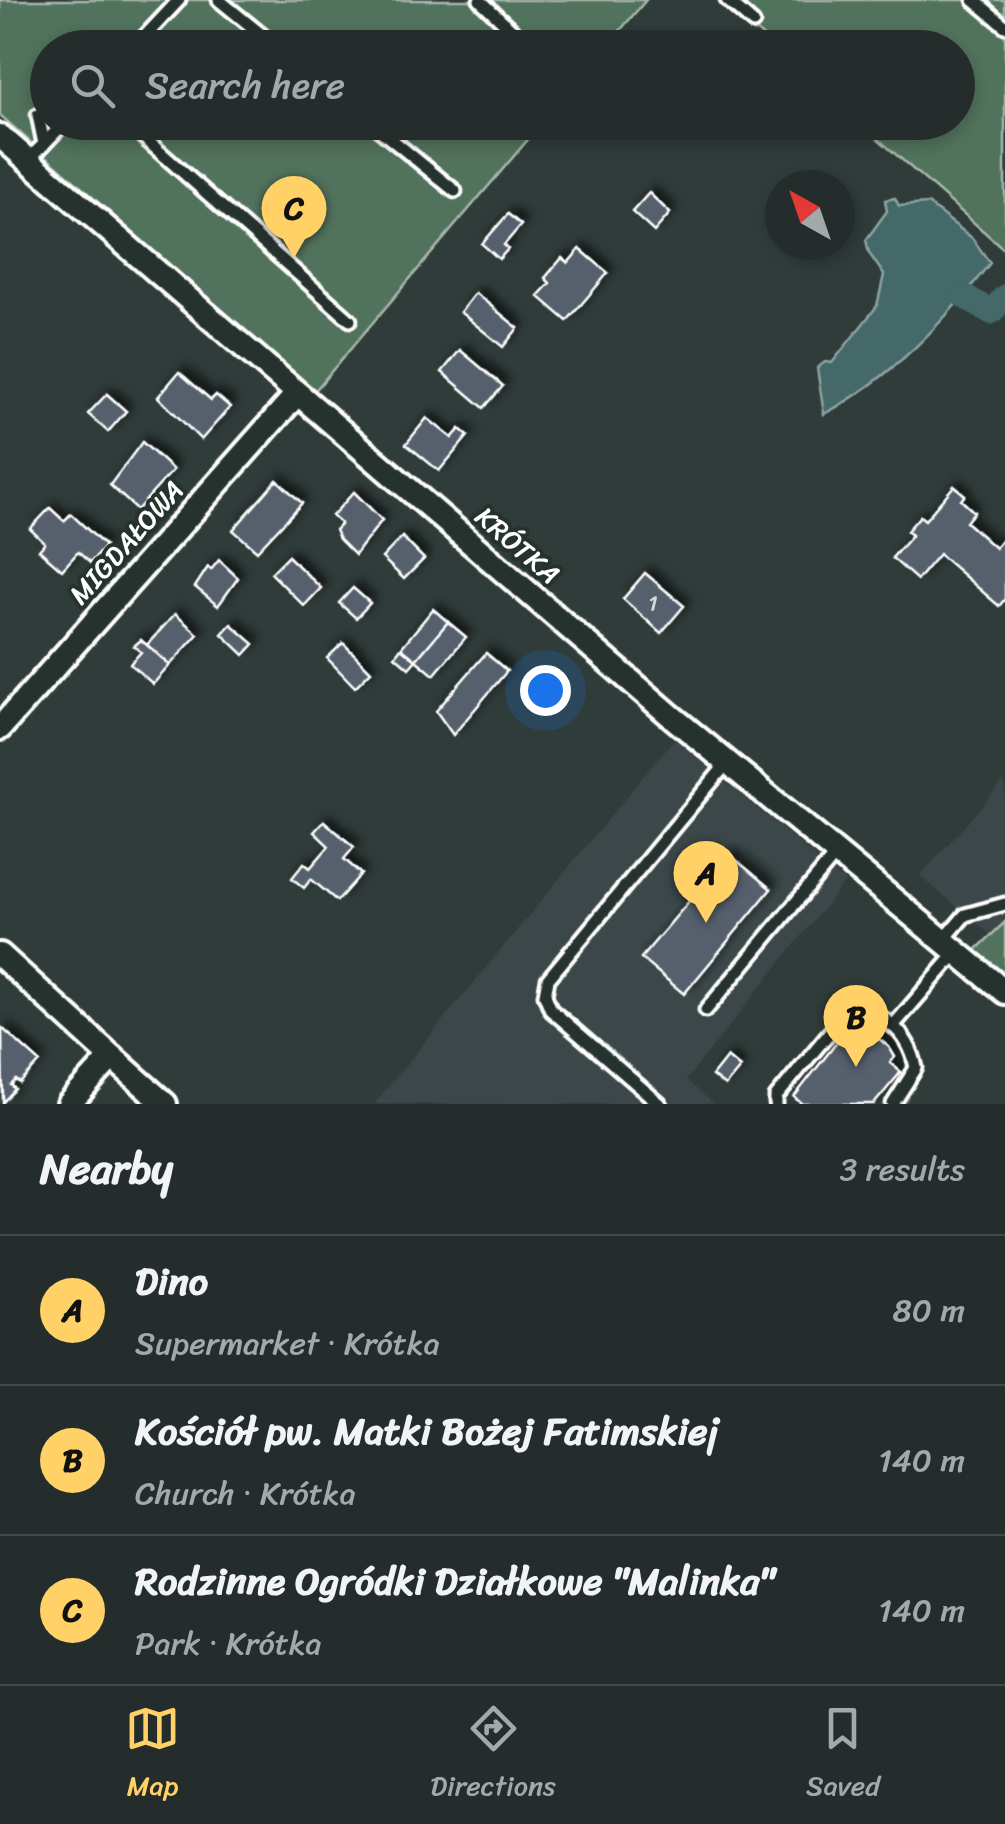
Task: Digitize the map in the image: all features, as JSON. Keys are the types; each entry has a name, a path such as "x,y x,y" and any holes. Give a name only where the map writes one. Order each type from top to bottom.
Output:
{"street":[{"name":"KRÓTKA","path":"0,136 36,152 296,395 1005,992"},
{"name":"MIGDAŁOWA","path":"0,728 296,395"},
{"path":"0,955 164,1104"},
{"path":"70,1104 112,1057"}],"lane":[{"path":"150,30 178,0"},
{"path":"220,0 256,30"},
{"path":"480,0 512,30"},
{"path":"726,0 753,23"},
{"path":"974,0 1005,26"},
{"path":"36,152 37,140"},
{"path":"36,152 48,140"},
{"path":"146,140 350,320"},
{"path":"392,140 454,191"},
{"path":"660,1104 551,1010 545,994 548,979 728,762"},
{"path":"706,1010 837,852"},
{"path":"893,1026 950,946 966,916 1005,904"},
{"path":"776,1104 776,1097 844,1015 871,1012 893,1026 912,1050 916,1068 893,1104"}],"shaded area":[{"path":"674,739 845,882 686,1080 714,1104 374,1104"},
{"path":"1005,780 1005,947 920,876"}],"green space":[{"path":"0,0 646,0 620,30 30,30 30,140 528,140 313,393 0,115"},
{"path":"721,0 1005,0 1005,250 879,140 975,140 975,30 755,30"},
{"path":"1005,922 1005,974 975,951"}],"water":[{"path":"895,198 899,206 928,204 972,238 990,263 915,348 872,384 824,414 817,368 825,362 832,363 877,306 884,275 869,253 866,240 887,211 885,200"}],"building":[{"path":"649,193 670,213 654,232 632,212"},
{"path":"508,214 521,225 504,245 508,249 499,259 482,244"},
{"path":"580,249 608,273 567,321 538,296 550,283 545,278 562,258 568,263"},
{"path":"475,293 518,328 503,347 460,312"},
{"path":"460,350 503,386 484,408 442,372"},
{"path":"179,372 211,400 216,395 230,407 201,440 158,397"},
{"path":"107,394 126,411 108,432 88,414"},
{"path":"427,418 452,438 460,429 468,436 439,471 406,444"},
{"path":"142,442 173,470 137,510 110,485"},
{"path":"277,480 302,503 257,551 233,530"},
{"path":"954,486 965,495 961,500 974,512 966,522 995,548 1002,540 1005,544 1005,599 999,606 939,554 917,580 892,558 912,535 907,531 920,516 925,520"},
{"path":"354,492 382,520 355,555 339,539 335,530 341,524 332,516"},
{"path":"50,508 64,521 71,514 105,546 90,563 78,552 62,570 39,550 45,543 30,529"},
{"path":"402,537 424,559 404,579 382,558"},
{"path":"288,556 321,588 304,606 271,573"},
{"path":"219,560 238,578 218,606 195,587 208,567 211,570"},
{"path":"645,573 684,606 661,633 623,599"},
{"path":"353,588 370,603 356,618 339,603"},
{"path":"433,609 448,622 416,660 401,648"},
{"path":"175,614 198,634 170,665 147,645"},
{"path":"448,622 466,637 434,675 416,660"},
{"path":"231,624 254,644 244,655 222,634"},
{"path":"141,640 170,665 153,684 130,664 141,652 134,646"},
{"path":"343,643 371,671 355,687 327,658"},
{"path":"401,648 416,660 409,668 395,656"},
{"path":"486,653 507,671 453,735 436,711"},
{"path":"324,821 354,847 344,859 361,874 337,901 311,879 304,888 292,878 304,863 310,868 329,846 314,832"},
{"path":"729,854 771,889 684,994 641,958"},
{"path":"2,1028 40,1062 20,1083 16,1080 11,1085 15,1089 3,1102"},
{"path":"848,1028 859,1037 864,1031 874,1035 889,1047 895,1057 890,1063 901,1072 874,1104 802,1104 794,1097"},
{"path":"727,1057 740,1068 725,1086 712,1076"}],"waterway":[{"path":"964,296 991,312 1005,297"}],"place":[{"name":"Rodzinne Ogródki Działkowe \"Malinka\"","path":"294,258"},
{"name":"Dino","path":"706,923"},
{"name":"Kościół pw. Matki Bożej Fatimskiej","path":"856,1067"}]}
